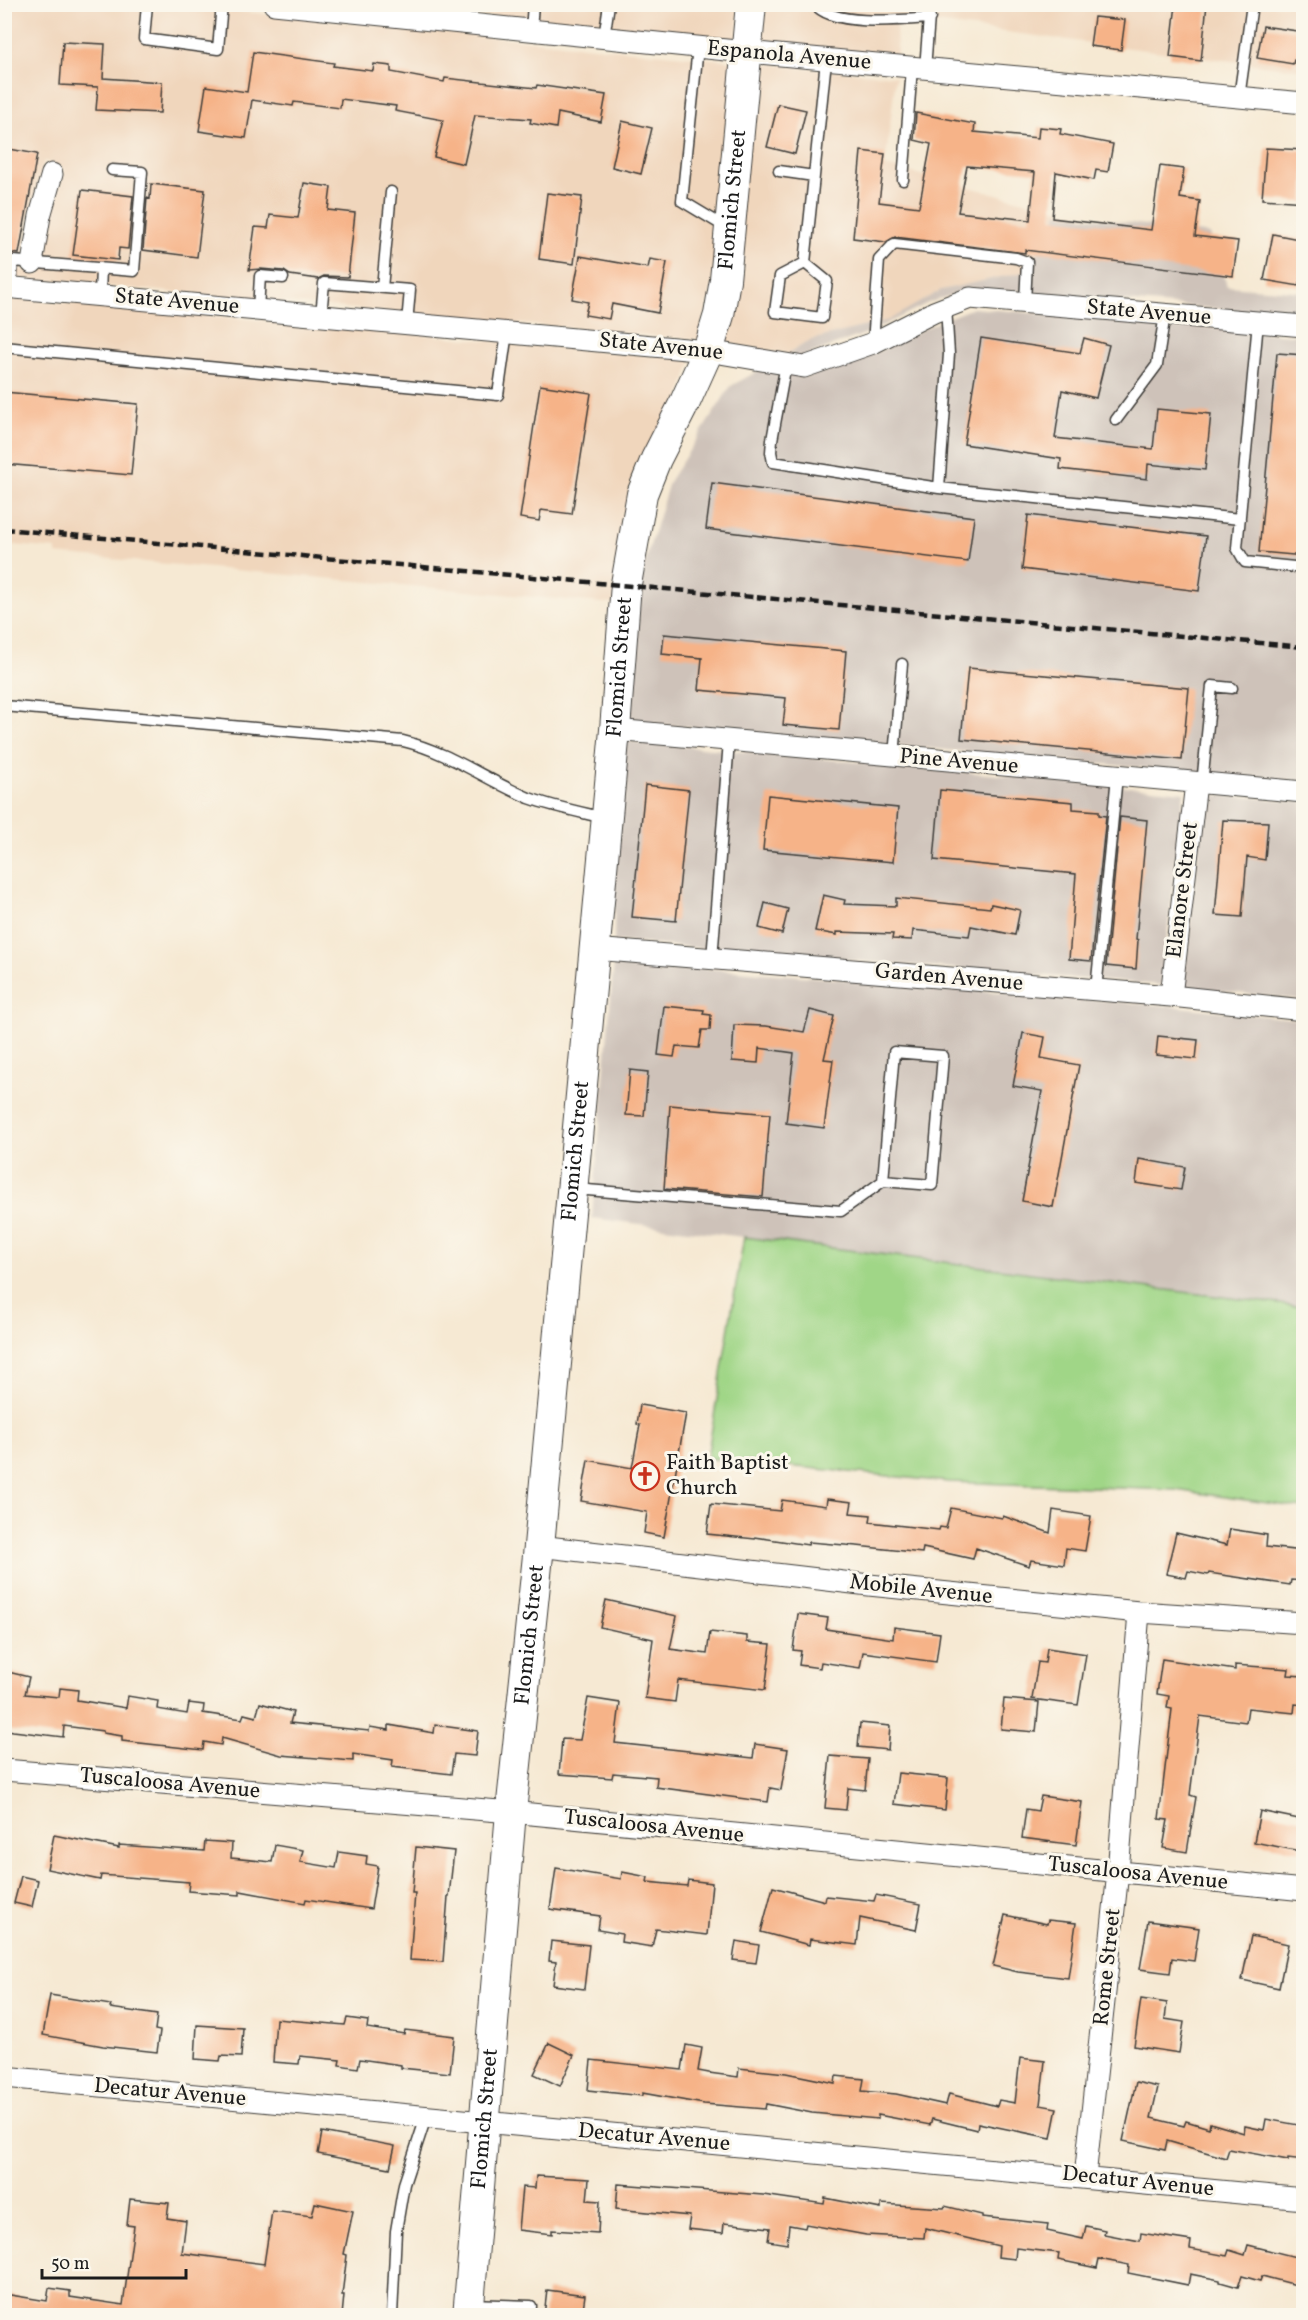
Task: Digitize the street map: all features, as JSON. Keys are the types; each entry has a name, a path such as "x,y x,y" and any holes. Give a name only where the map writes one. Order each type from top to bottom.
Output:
{"street":[{"name":"Espanola Avenue","path":"274,4 826,60 1304,103"},
{"name":"Flomich Street","path":"469,2310 511,1812 539,1546 615,730 626,584 642,494 656,459 686,402 708,351 718,315 725,280 751,4"},
{"path":"32,263 40,216 52,174"},
{"name":"State Avenue","path":"8,287 708,351 804,367 873,343 946,307 970,298 1304,326"},
{"name":"Pine Avenue","path":"615,730 1304,792"},
{"name":"Elanore Street","path":"1171,996 1199,783"},
{"name":"Garden Avenue","path":"594,950 1171,996 1304,1010"},
{"name":"Mobile Avenue","path":"539,1546 869,1585 1140,1612 1304,1623"},
{"name":"Rome Street","path":"1085,2177 1118,1872 1140,1612"},
{"name":"Tuscaloosa Avenue","path":"4,1770 511,1812 1304,1890"},
{"name":"Decatur Avenue","path":"4,2077 1304,2199"}],"lane":[{"path":"147,4 144,39 218,49 222,4"},
{"path":"531,31 533,4"},
{"path":"604,38 609,4"},
{"path":"815,4 830,16 885,21 930,18"},
{"path":"903,180 919,68 930,18 930,4"},
{"path":"1239,98 1251,4"},
{"path":"698,47 682,201 729,230"},
{"path":"805,263 826,60"},
{"path":"8,287 13,261 134,271 142,172 112,170"},
{"path":"779,171 814,176"},
{"path":"382,288 392,192"},
{"path":"873,343 879,260 894,244 1016,258 1027,262 1025,302"},
{"path":"805,263 827,281 822,318 775,312 780,276 805,263"},
{"path":"100,295 101,268"},
{"path":"258,310 260,276 283,278"},
{"path":"321,316 324,283 410,290 407,323"},
{"path":"939,488 949,354 946,307"},
{"path":"1116,420 1157,365 1165,314"},
{"path":"1258,322 1237,548 1245,562 1304,568"},
{"path":"4,347 498,395 507,332"},
{"path":"786,364 772,440 773,462 939,488 1240,519"},
{"path":"894,756 902,664"},
{"path":"1199,783 1212,686 1232,688"},
{"path":"4,706 403,741 448,757 527,797 606,819"},
{"path":"712,959 729,741"},
{"path":"1096,990 1117,776"},
{"path":"572,1189 841,1211 883,1181 932,1185 943,1056 894,1052 883,1181"},
{"path":"392,2316 396,2231 402,2193 426,2117"},
{"path":"469,2310 501,2310 531,2306 530,2316"}],"shaded area":[{"path":"4,5 174,5 734,61 714,278 699,340 5,277","holes":["44,161 65,169 50,219 41,275 20,269 29,213"]},
{"path":"375,5 740,5 736,41"},
{"path":"761,5 1303,5 1303,70 896,18 897,56 758,43"},
{"path":"756,63 896,76 885,166 1092,218 1058,213 1028,271 941,290 889,320 811,340 787,354 721,343"},
{"path":"1058,213 1210,234 1227,286 1303,292 1303,316 970,288 928,303 867,333 801,357 787,354 811,340 889,320 941,290 1028,271"},
{"path":"4,297 692,359 613,604 56,554 56,549 5,544"},
{"path":"973,308 1303,336 1303,782 626,721 638,586 669,482 731,386 760,370 808,377 878,352 940,321"},
{"path":"625,741 1184,792 1161,985 614,941 615,837"},
{"path":"1205,794 1303,802 1303,1000 1183,987"},
{"path":"614,961 1170,1006 1303,1020 1303,1307 592,1218"}],"green space":[{"path":"744,1237 1303,1307 1303,1508 1175,1490 949,1482 707,1458"}],"building":[{"path":"1176,4 1207,4 1201,61 1170,57"},
{"path":"1094,17 1125,20 1121,50 1090,46"},
{"path":"1263,26 1304,32 1304,61 1294,60 1293,64 1257,58"},
{"path":"63,42 105,44 103,78 162,82 160,113 96,110 98,87 60,85"},
{"path":"253,52 334,63 333,66 373,71 374,64 391,66 391,72 444,82 445,78 536,88 537,85 606,95 601,122 558,113 556,128 530,123 531,119 475,115 464,164 434,157 443,120 395,111 396,106 341,99 340,108 294,102 293,106 252,100 246,138 199,131 206,86 247,92"},
{"path":"778,104 806,110 795,154 767,147"},
{"path":"916,113 975,124 974,132 1038,138 1039,127 1061,129 1060,134 1113,144 1108,172 1096,170 1094,180 1056,172 1052,218 1151,230 1160,166 1184,169 1180,198 1200,201 1195,236 1238,241 1233,276 1025,250 1025,253 895,237 886,242 853,238 861,151 885,154 879,202 919,207 931,144 914,140","holes":["967,166 1035,172 1030,220 958,212"]},
{"path":"622,121 652,128 641,174 612,167"},
{"path":"4,148 37,154 19,254 4,252"},
{"path":"1266,148 1304,150 1304,202 1262,199"},
{"path":"304,183 331,187 328,210 355,213 348,277 324,276 318,279 290,275 284,271 249,270 255,227 268,228 270,215 298,218"},
{"path":"151,184 205,190 197,257 143,250 147,198 150,199"},
{"path":"82,190 133,196 128,249 119,248 118,260 73,255"},
{"path":"547,193 582,197 574,264 539,259"},
{"path":"1273,234 1304,240 1304,264 1299,286 1264,280"},
{"path":"580,256 648,268 650,259 667,262 658,313 612,304 609,319 585,315 588,302 572,299"},
{"path":"981,338 1080,353 1084,338 1109,345 1096,398 1062,390 1055,438 1153,449 1157,409 1211,414 1205,470 1148,464 1147,479 1060,469 1061,459 964,444"},
{"path":"1277,353 1304,355 1304,556 1259,552"},
{"path":"540,385 591,393 572,514 541,510 539,521 520,518"},
{"path":"4,392 138,404 131,475 4,464"},
{"path":"712,483 974,517 968,562 706,529"},
{"path":"1028,515 1206,536 1199,591 1022,569"},
{"path":"664,634 846,651 839,730 783,725 786,698 699,690 702,658 662,654"},
{"path":"968,668 1189,688 1182,760 961,739"},
{"path":"645,785 689,790 676,921 632,917"},
{"path":"940,790 1073,802 1073,809 1099,811 1099,815 1106,816 1091,961 1069,959 1076,874 934,860"},
{"path":"768,795 898,808 893,862 763,850"},
{"path":"1120,817 1147,820 1136,939 1138,940 1136,969 1106,966"},
{"path":"1223,820 1268,822 1265,860 1247,857 1242,917 1215,915"},
{"path":"823,895 845,900 844,904 896,906 896,898 990,908 991,904 1020,910 1015,935 971,926 969,936 913,930 912,940 892,939 893,934 837,932 837,935 815,931"},
{"path":"765,903 788,909 782,934 759,928"},
{"path":"664,1006 704,1010 703,1014 711,1015 710,1030 702,1030 699,1048 676,1046 674,1057 658,1055"},
{"path":"810,1010 834,1016 824,1059 833,1060 824,1128 786,1123 794,1053 759,1048 758,1063 732,1061 734,1025 766,1026 804,1032"},
{"path":"1023,1033 1045,1037 1041,1058 1079,1065 1053,1207 1022,1201 1042,1091 1013,1086"},
{"path":"1158,1036 1198,1040 1196,1059 1156,1055"},
{"path":"630,1070 648,1072 644,1116 626,1115"},
{"path":"670,1105 770,1114 763,1197 664,1189"},
{"path":"1139,1159 1185,1167 1181,1190 1136,1183"},
{"path":"640,1405 686,1413 664,1537 644,1533 647,1512 581,1501 588,1460 632,1468 640,1425 637,1424"},
{"path":"827,1499 852,1502 850,1513 871,1515 870,1522 939,1530 940,1527 946,1528 951,1508 1002,1518 1003,1516 1050,1533 1053,1510 1091,1516 1085,1551 1066,1548 1064,1565 1031,1560 1029,1566 976,1548 973,1559 923,1548 922,1553 809,1542 808,1545 755,1537 755,1539 707,1534 711,1504 780,1511 782,1500 826,1506"},
{"path":"1230,1529 1267,1535 1266,1547 1304,1551 1304,1581 1291,1580 1290,1585 1188,1571 1186,1578 1166,1574 1176,1533 1227,1545"},
{"path":"606,1600 677,1616 670,1649 707,1654 710,1632 747,1636 747,1642 771,1644 765,1690 678,1680 675,1702 645,1698 653,1639 600,1627"},
{"path":"798,1614 828,1618 826,1629 893,1639 894,1627 940,1633 936,1662 863,1652 860,1668 821,1662 820,1668 799,1665 801,1651 793,1650"},
{"path":"1047,1648 1086,1654 1078,1705 1032,1699 1038,1662 1045,1663"},
{"path":"1162,1659 1235,1670 1235,1665 1289,1669 1288,1675 1304,1676 1304,1705 1295,1704 1294,1713 1248,1708 1246,1722 1200,1716 1190,1795 1196,1797 1187,1852 1163,1848 1168,1820 1159,1819 1172,1709 1167,1708 1169,1696 1157,1694"},
{"path":"4,1671 29,1677 25,1694 59,1697 60,1688 78,1690 77,1700 126,1708 128,1696 158,1701 157,1709 187,1714 189,1703 204,1705 203,1713 242,1719 244,1714 256,1717 260,1703 293,1712 290,1723 369,1731 370,1727 389,1730 389,1725 434,1733 435,1725 478,1731 475,1756 454,1754 451,1774 392,1767 393,1760 353,1754 353,1761 281,1755 222,1738 221,1745 204,1742 203,1750 122,1741 122,1736 103,1733 103,1731 64,1726 63,1737 13,1731 4,1729"},
{"path":"588,1698 620,1703 615,1743 753,1758 755,1744 788,1749 781,1790 770,1788 768,1802 656,1787 657,1777 613,1773 612,1778 559,1774 562,1739 580,1740"},
{"path":"1004,1699 1039,1702 1036,1732 1001,1729"},
{"path":"860,1723 890,1726 888,1750 858,1747"},
{"path":"830,1756 868,1759 865,1790 848,1788 846,1810 825,1808"},
{"path":"898,1773 948,1778 945,1810 894,1804"},
{"path":"1041,1796 1082,1802 1076,1845 1022,1838 1026,1809 1038,1811"},
{"path":"1260,1811 1304,1820 1300,1851 1254,1842"},
{"path":"54,1835 119,1848 119,1845 204,1851 205,1841 232,1843 231,1858 272,1862 275,1845 303,1850 300,1862 336,1868 339,1852 367,1856 366,1864 378,1866 371,1909 306,1899 305,1903 240,1891 240,1895 188,1891 189,1882 101,1875 100,1880 47,1869"},
{"path":"416,1847 454,1851 443,1962 410,1960"},
{"path":"556,1868 621,1879 622,1872 648,1877 647,1882 687,1886 688,1880 712,1883 707,1935 656,1929 652,1947 621,1942 622,1934 598,1930 600,1916 550,1909"},
{"path":"21,1876 38,1880 32,1907 14,1903"},
{"path":"773,1887 825,1901 826,1896 874,1901 876,1895 921,1904 916,1930 860,1918 857,1945 810,1939 809,1945 761,1932"},
{"path":"1005,1915 1047,1924 1048,1920 1076,1923 1068,1978 1018,1972 993,1966"},
{"path":"1148,1921 1199,1928 1194,1961 1172,1958 1170,1973 1140,1969"},
{"path":"1251,1936 1288,1944 1279,1988 1242,1980"},
{"path":"551,1941 589,1945 584,1989 553,1985 556,1962 549,1961"},
{"path":"736,1941 759,1945 756,1963 733,1960"},
{"path":"50,1995 157,2015 155,2030 160,2031 157,2052 103,2046 43,2035"},
{"path":"1141,1999 1167,2003 1165,2019 1184,2022 1179,2053 1134,2046"},
{"path":"347,2018 368,2021 367,2028 404,2034 405,2030 454,2036 450,2073 401,2068 401,2065 360,2059 358,2068 339,2065 340,2060 300,2056 299,2064 273,2062 276,2019 345,2025"},
{"path":"197,2025 243,2028 241,2057 221,2056 220,2061 195,2059"},
{"path":"549,2043 574,2055 560,2086 534,2074"},
{"path":"686,2045 702,2048 698,2071 738,2077 739,2068 786,2073 835,2083 836,2076 864,2079 862,2091 896,2094 946,2105 949,2094 997,2106 999,2100 1015,2103 1020,2058 1045,2061 1040,2105 1057,2108 1051,2138 978,2123 977,2130 932,2119 930,2125 878,2115 878,2119 812,2113 766,2104 765,2109 704,2104 642,2093 642,2096 588,2090 591,2060 682,2070"},
{"path":"1136,2082 1158,2087 1151,2118 1184,2126 1186,2121 1209,2128 1210,2123 1244,2133 1245,2126 1264,2130 1266,2119 1304,2126 1304,2160 1288,2158 1288,2160 1229,2149 1226,2158 1167,2141 1165,2150 1123,2141"},
{"path":"322,2132 395,2146 390,2168 318,2154"},
{"path":"536,2176 589,2179 587,2200 600,2201 598,2233 552,2230 552,2234 518,2230 522,2187 535,2188"},
{"path":"618,2184 763,2195 824,2204 825,2198 881,2209 881,2204 944,2208 945,2206 982,2215 982,2217 1048,2224 1047,2231 1083,2239 1086,2226 1105,2230 1104,2234 1140,2241 1141,2233 1191,2241 1190,2249 1227,2256 1229,2250 1245,2255 1248,2245 1304,2259 1304,2287 1262,2276 1260,2281 1242,2276 1238,2287 1220,2282 1220,2280 1190,2274 1188,2285 1128,2273 1129,2265 1099,2259 1097,2268 1058,2260 1059,2253 1016,2248 1015,2259 998,2257 999,2246 925,2228 924,2238 866,2235 806,2224 805,2228 789,2225 787,2244 768,2241 770,2228 724,2223 723,2233 688,2229 690,2216 616,2209"},
{"path":"130,2199 169,2203 167,2218 186,2221 182,2253 264,2264 272,2211 312,2216 315,2203 353,2211 344,2254 347,2255 342,2316 28,2316 4,2313 4,2294 47,2301 49,2288 70,2291 70,2297 123,2305 134,2226 127,2225"},
{"path":"547,2290 585,2295 582,2316 544,2316"}],"railway":[{"path":"4,529 1304,647"}],"place":[{"name":"Faith Baptist Church","path":"645,1476"}]}
